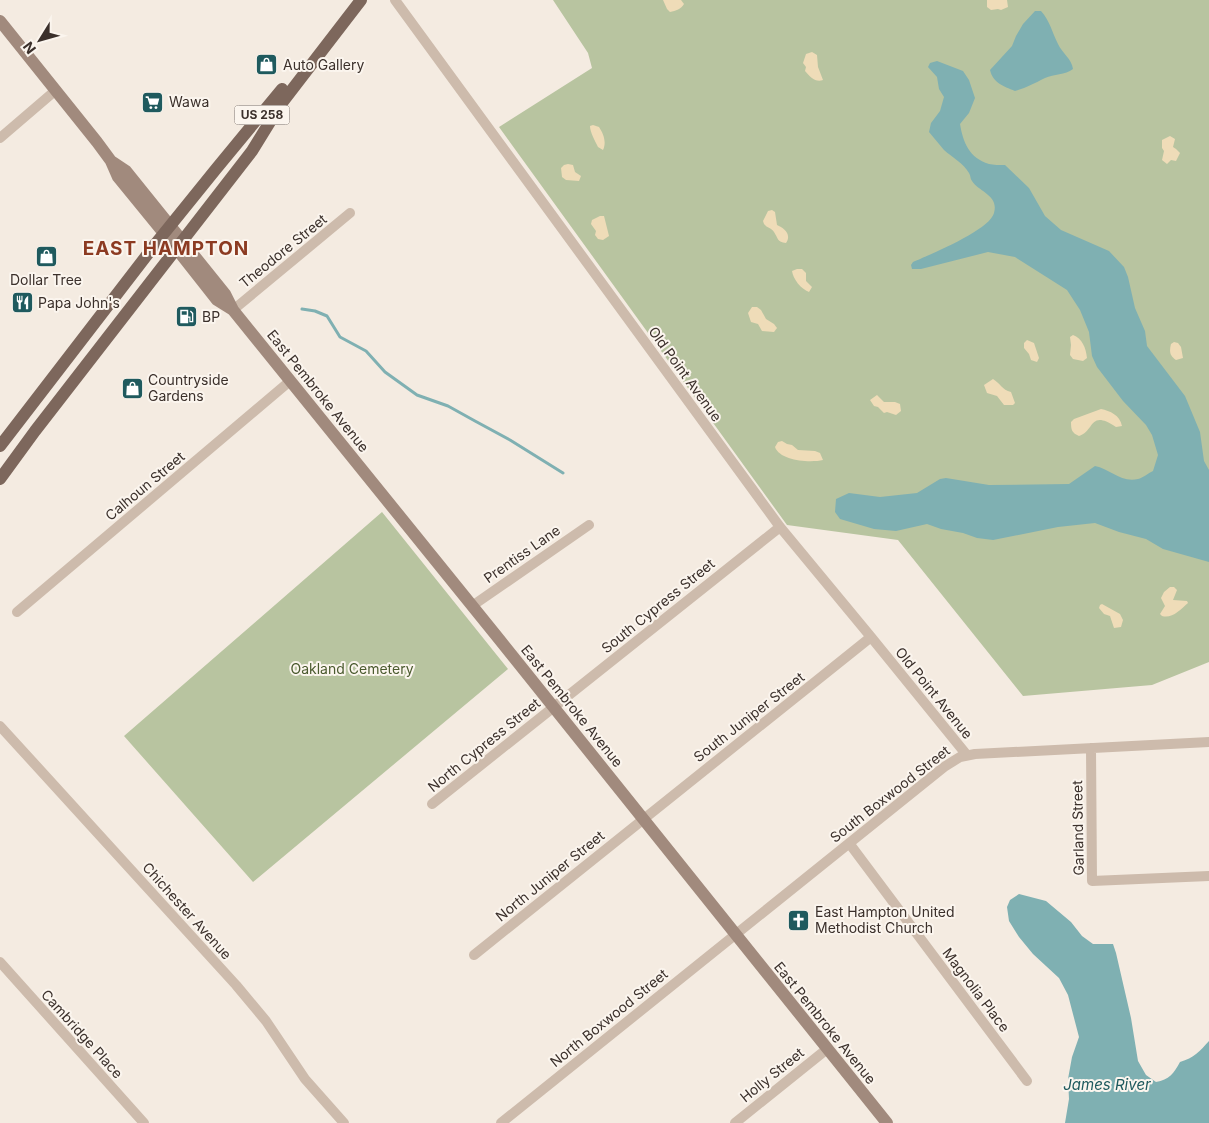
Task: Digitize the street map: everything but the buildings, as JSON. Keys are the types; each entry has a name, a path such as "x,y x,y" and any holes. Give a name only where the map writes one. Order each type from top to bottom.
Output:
{"main road":[{"name":"US 258","path":"0,446 216,168 268,108 350,0"},
{"name":"US 258","path":"0,479 34,431 252,151 281,104 361,0"},
{"name":"East Pembroke Avenue","path":"0,21 111,161 118,177 225,294 233,310 887,1123"}],"street":[{"name":"Old Point Avenue","path":"395,0 780,527 966,754"},
{"path":"0,138 56,90"},
{"name":"Theodore Street","path":"233,310 350,213"},
{"name":"Calhoun Street","path":"17,612 290,381"},
{"name":"Prentiss Lane","path":"472,606 589,525"},
{"name":"South Cypress Street","path":"554,707 780,527"},
{"name":"South Juniper Street","path":"643,819 871,637"},
{"name":"North Cypress Street","path":"432,804 554,707"},
{"name":"Chichester Avenue","path":"0,726 236,985 266,1021 305,1078 344,1123"},
{"name":"South Boxwood Street","path":"735,934 944,766 966,754 1209,742"},
{"name":"Garland Street","path":"1091,748 1092,881 1209,876"},
{"name":"North Juniper Street","path":"474,955 643,819"},
{"name":"Magnolia Place","path":"849,843 1027,1081"},
{"name":"North Boxwood Street","path":"501,1123 735,934"},
{"name":"Cambridge Place","path":"0,962 144,1123"},
{"name":"Holly Street","path":"735,1123 827,1049"}],"green space":[{"path":"553,0 1209,0 1209,662 1152,685 1023,696 898,540 787,525 499,127 592,68 588,53"},
{"name":"Oakland Cemetery","path":"382,512 508,669 253,882 124,736"}],"sand":[{"path":"663,0 681,0 684,4 678,10 670,12"},
{"path":"987,0 1007,0 1008,7 1001,10 991,10 987,7"},
{"path":"812,52 817,55 818,67 823,80 820,81 811,77 805,71 806,67 803,63 806,54"},
{"path":"590,126 599,127 603,135 605,144 603,150 598,147 592,134"},
{"path":"1170,136 1175,139 1173,147 1180,153 1176,161 1171,160 1167,164 1162,160 1164,151 1162,140"},
{"path":"568,164 573,165 575,172 581,176 579,181 566,180 562,177 561,168"},
{"path":"772,210 775,212 777,225 788,234 786,243 779,241 773,231 764,224 763,221 768,211"},
{"path":"604,216 609,236 603,240 598,239 595,235 596,231 591,224 592,220"},
{"path":"802,269 806,273 806,281 812,287 809,292 800,286 794,277 792,271"},
{"path":"752,307 757,307 761,310 766,319 774,324 777,328 774,332 762,331 758,324 751,322 748,313"},
{"path":"1073,335 1079,338 1085,347 1087,358 1083,361 1073,359 1070,355 1070,337"},
{"path":"1027,340 1034,343 1039,358 1037,362 1031,360 1024,348 1024,343"},
{"path":"1174,342 1178,343 1181,347 1183,358 1176,360 1171,355 1170,347"},
{"path":"993,379 1005,390 1011,392 1015,403 1013,405 1004,405 997,396 987,393 984,385"},
{"path":"877,395 884,402 900,404 901,411 896,415 884,413 874,406 870,400"},
{"path":"1101,409 1117,416 1122,426 1116,427 1101,420 1093,423 1088,430 1079,436 1073,432 1071,422 1074,419"},
{"path":"782,441 798,450 820,453 823,460 803,461 789,458 778,452 775,447 778,442"},
{"path":"1170,587 1174,587 1177,590 1173,600 1187,601 1188,603 1173,615 1166,617 1160,614 1165,606 1161,598"},
{"path":"1102,604 1120,614 1123,620 1121,627 1114,628 1110,616 1104,614 1099,608"}],"water":[{"path":"1035,11 1041,11 1044,15 1058,44 1071,62 1073,69 1045,78 1015,91 996,81 990,70 1012,46 1023,24"},
{"path":"937,61 963,71 969,80 975,98 969,113 960,124 965,143 976,158 989,164 1005,165 1029,188 1045,216 1061,230 1109,251 1124,267 1135,308 1145,331 1147,346 1185,396 1200,432 1204,461 1209,470 1209,562 1163,549 1146,539 1095,523 1058,527 993,540 977,538 927,524 896,531 874,529 840,519 835,512 836,499 849,493 880,497 917,493 940,479 946,478 989,485 1069,484 1095,466 1126,479 1138,479 1153,471 1158,455 1152,435 1146,425 1123,401 1097,367 1092,356 1089,332 1080,310 1067,290 1015,257 988,252 921,269 912,269 911,265 913,262 945,248 982,227 990,220 995,207 988,194 975,185 964,167 944,150 929,132 931,123 940,111 944,97 939,89 937,77 928,67 930,63"},
{"name":"James River","path":"1019,894 1046,901 1071,922 1082,936 1093,944 1113,944 1131,1018 1138,1061 1146,1075 1156,1082 1168,1078 1180,1062 1200,1051 1209,1041 1209,1123 1065,1123 1069,1099 1068,1079 1072,1057 1079,1037 1068,995 1059,978 1033,954 1009,921 1007,907 1010,900"}],"waterway":[{"path":"302,309 315,311 327,316 340,337 366,351 385,372 417,395 448,406 510,440 563,473"}],"place":[{"name":"Auto Gallery","path":"267,65"},
{"name":"Wawa","path":"153,102"},
{"name":"Dollar Tree","path":"46,257"},
{"name":"Papa John's","path":"22,303"},
{"name":"BP","path":"186,317"},
{"name":"Countryside Gardens","path":"132,388"},
{"name":"East Hampton United Methodist Church","path":"799,920"}],"district":[{"name":"EAST HAMPTON","path":"166,248"}]}
